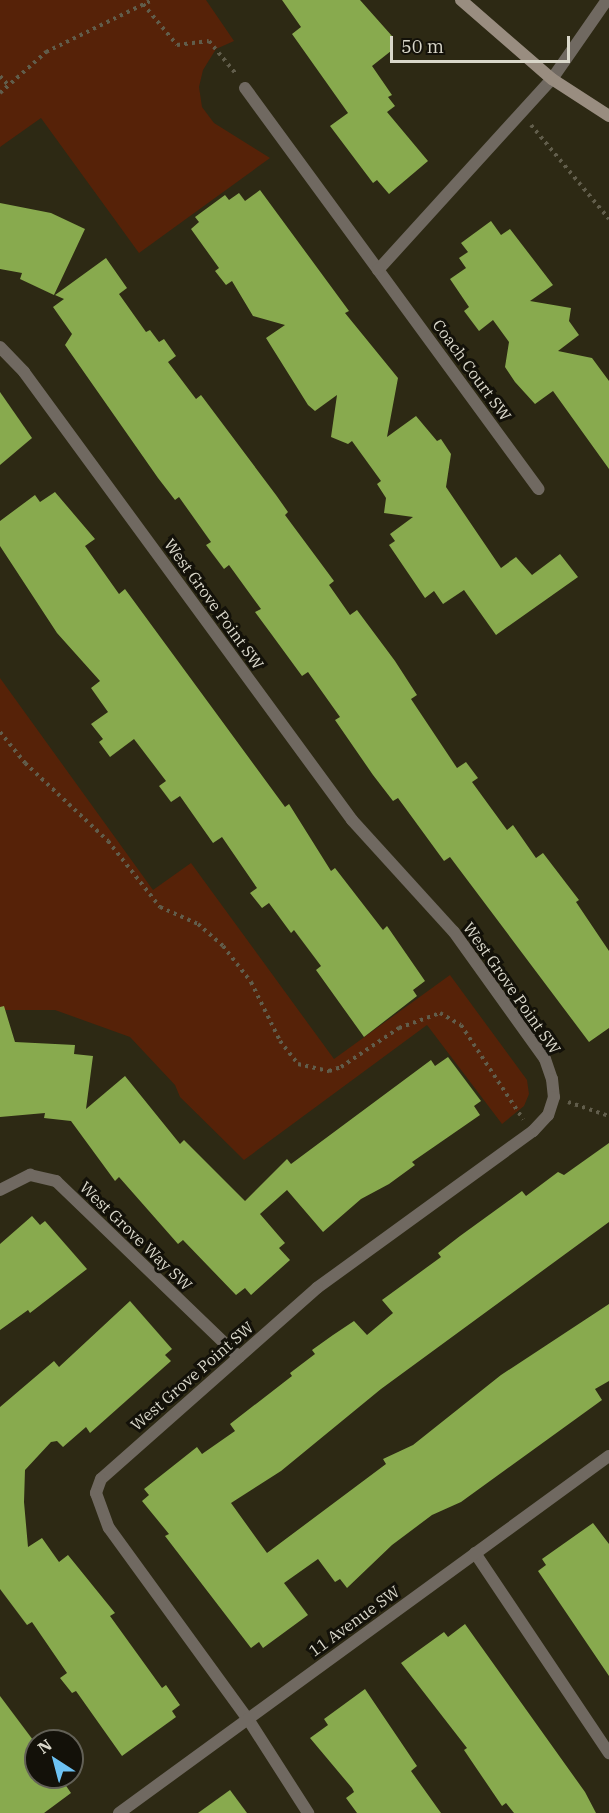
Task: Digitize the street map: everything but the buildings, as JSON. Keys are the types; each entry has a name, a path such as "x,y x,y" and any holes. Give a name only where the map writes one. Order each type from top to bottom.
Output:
{"street":[{"path":"461,0 552,79 609,116"},
{"path":"378,270 552,79 607,0"},
{"name":"Coach Court SW","path":"245,88 539,489"},
{"name":"West Grove Point SW","path":"0,347 24,372 352,820 454,932 545,1059 554,1097 548,1115 533,1131 329,1279 101,1479 96,1493 108,1528 248,1719 308,1813"},
{"name":"West Grove Way SW","path":"0,1190 30,1175 56,1181 239,1357"},
{"name":"11 Avenue SW","path":"119,1813 609,1456"},
{"path":"475,1553 609,1753"}],"path":[{"path":"0,93 46,52 152,0"},
{"path":"142,4 177,45 209,41 220,48 245,88"},
{"path":"0,76 8,85"},
{"path":"522,113 609,219"},
{"path":"0,732 25,763 108,841 160,907 198,924 223,946 251,982 280,1041 297,1064 329,1071 341,1067 424,1016 452,1016 533,1131"},
{"path":"554,1097 609,1116"}],"shaded area":[{"path":"0,0 206,0 234,41 216,49 203,70 199,87 202,107 214,123 270,158 139,253 41,118 0,147"},
{"path":"0,678 153,890 191,863 334,1059 450,975 527,1080 529,1094 524,1106 502,1124 427,1025 244,1160 180,1097 175,1085 130,1037 55,1010 0,1010"}]}
